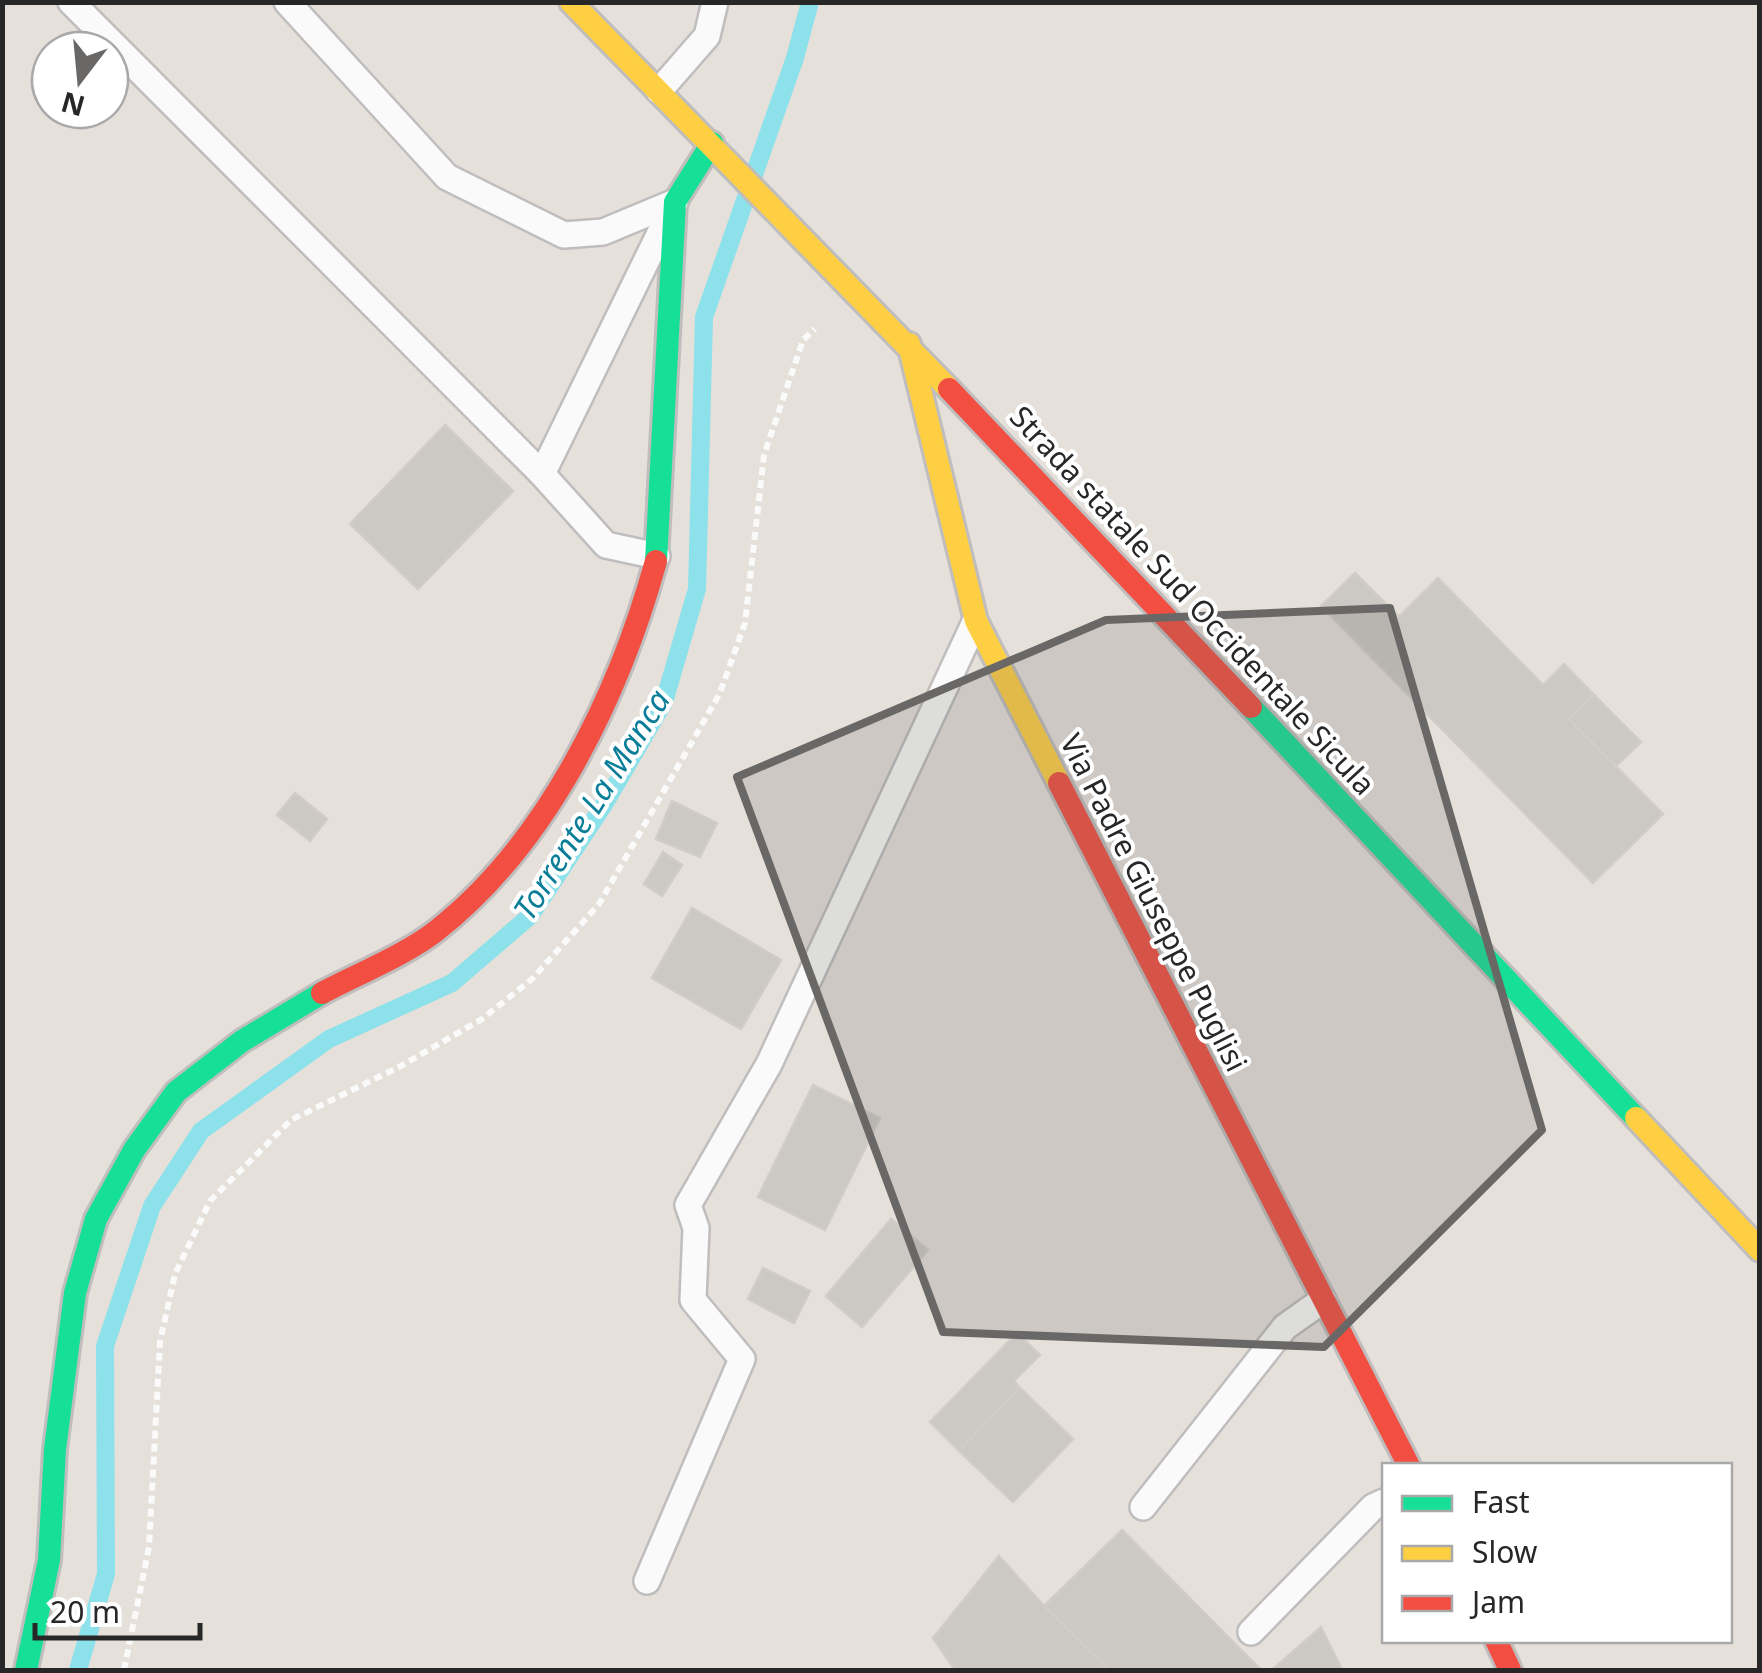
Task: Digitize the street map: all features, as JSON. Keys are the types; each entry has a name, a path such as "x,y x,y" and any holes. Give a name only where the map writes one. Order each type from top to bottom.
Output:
{"main road":[{"name":"Strada statale Sud Occidentale Sicula","path":"570,2 909,344 1760,1250"},
{"path":"26,1670 49,1560 55,1449 74,1293 96,1219 134,1150 176,1092 242,1041 308,1000 434,933 494,878 544,817 604,701 644,602 657,556 675,202 719,149"},
{"name":"Via Padre Giuseppe Puglisi","path":"909,344 976,621 1408,1463"},
{"path":"1497,1643 1510,1670"}],"lane":[{"path":"72,2 542,474 606,545 657,556"},
{"path":"288,2 447,177 564,235 603,232 675,202"},
{"path":"659,91 707,36 715,2"},
{"path":"542,474 675,202"},
{"path":"647,1582 742,1359 693,1300 696,1228 688,1205 769,1064 976,621"},
{"path":"1143,1507 1285,1328 1323,1300"},
{"path":"1251,1632 1372,1507 1382,1503"}],"highlighted area":[{"path":"1390,608 1542,1130 1324,1347 943,1332 737,777 1106,620"}],"building":[{"path":"445,425 513,491 418,589 350,524"},
{"path":"1355,573 1399,617 1438,578 1543,685 1564,664 1594,695 1569,719 1663,814 1593,883 1321,606"},
{"path":"1594,695 1641,742 1616,766 1569,719"},
{"path":"295,793 327,819 310,841 277,815"},
{"path":"672,801 717,823 700,857 656,839"},
{"path":"663,852 682,865 662,896 644,884"},
{"path":"692,908 781,960 741,1029 652,978"},
{"path":"813,1085 880,1118 825,1230 758,1197"},
{"path":"891,1219 928,1250 862,1327 826,1296"},
{"path":"763,1268 810,1291 794,1323 748,1299"},
{"path":"1017,1333 1040,1355 1014,1381 1020,1388 959,1451 930,1422"},
{"path":"1020,1388 1073,1439 1013,1502 959,1451"},
{"path":"1122,1530 1261,1670 1109,1670 1044,1606"},
{"path":"999,1556 1109,1670 955,1670 933,1638"},
{"path":"1321,1627 1342,1670 1272,1670"}],"waterway":[{"name":"Torrente La Manca","path":"78,1670 106,1574 105,1346 152,1206 201,1131 329,1039 452,983 530,916 605,803 664,702 697,589 704,317 795,58 810,2"}],"traffic: fast":[{"path":"656,561 675,202 712,143"},
{"path":"1251,707 1636,1118"},
{"path":"26,1670 49,1560 55,1449 75,1293 96,1219 134,1150 176,1092 242,1041 322,993"}],"traffic: slow":[{"path":"571,2 949,389"},
{"path":"909,344 976,621 1059,783"},
{"path":"1636,1118 1760,1250"}],"traffic: jam":[{"path":"949,389 1251,707"},
{"path":"322,993 424,940 476,895 512,855 545,811 600,714 641,612 656,561"},
{"path":"1059,783 1407,1463"},
{"path":"1497,1643 1510,1670"}]}
